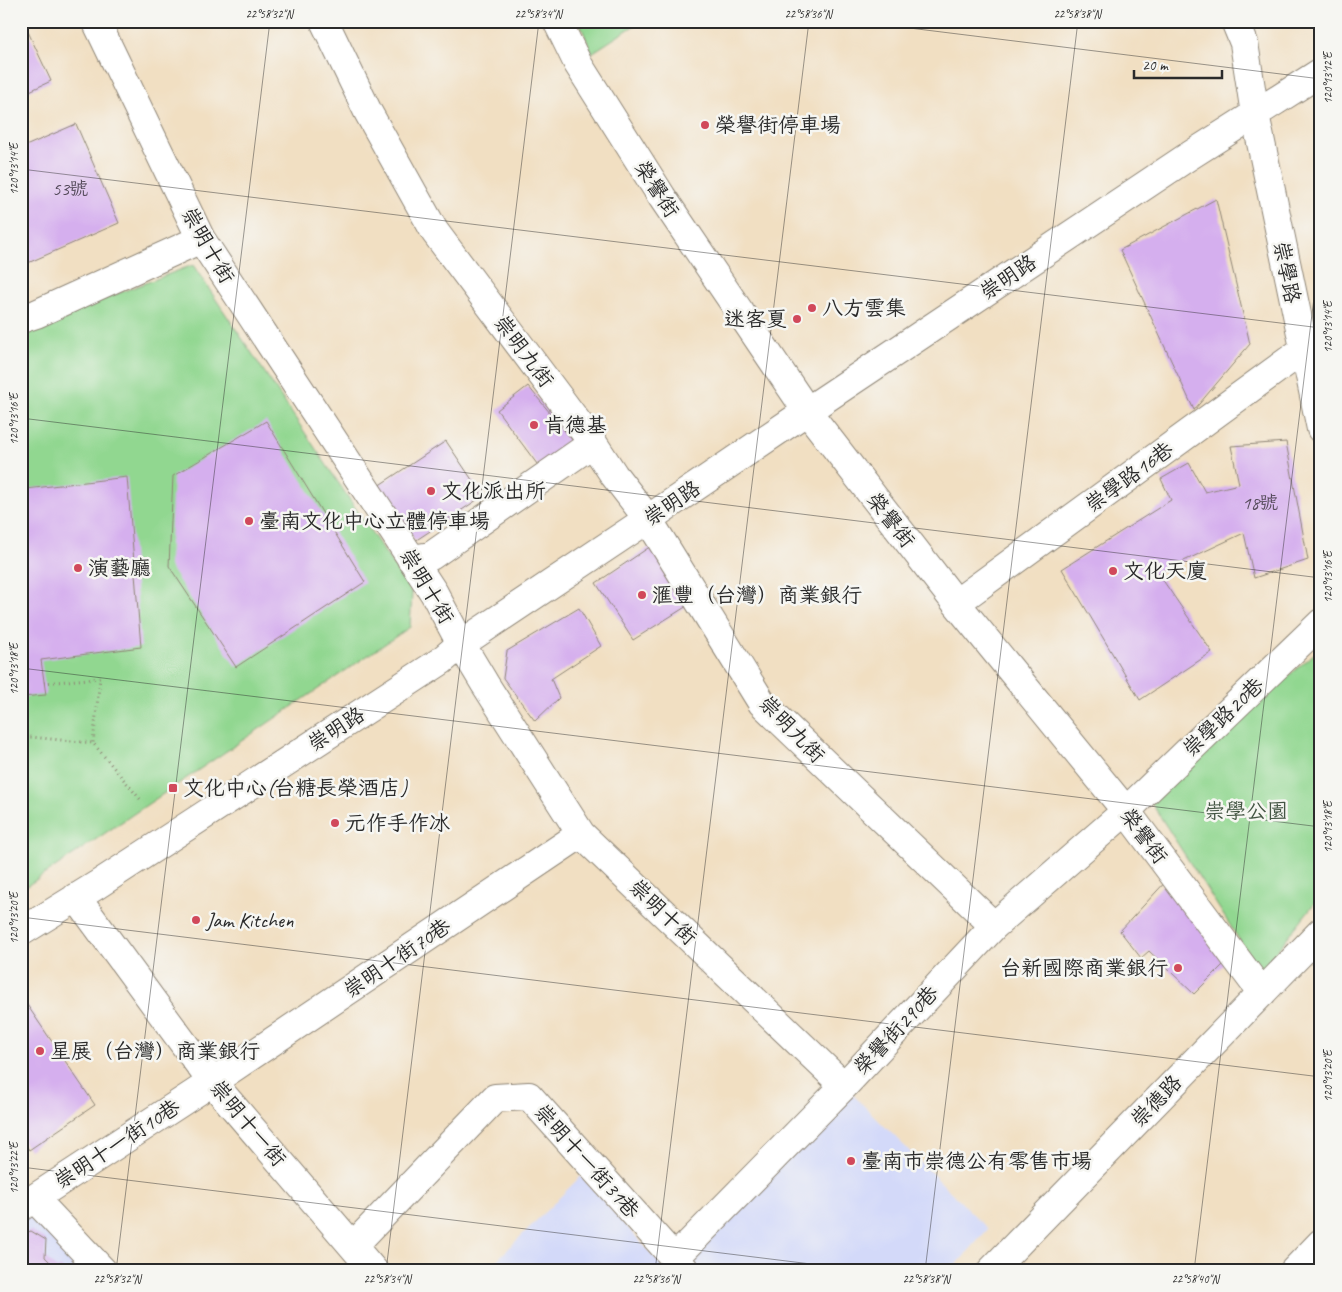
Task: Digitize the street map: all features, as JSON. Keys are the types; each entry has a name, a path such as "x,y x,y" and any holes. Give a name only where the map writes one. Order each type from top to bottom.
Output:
{"street":[{"name":"崇明十街","path":"96,21 201,239 434,593 461,644 582,834 844,1086"},
{"name":"崇明九街","path":"324,21 368,112 435,232 648,519 762,703 994,926"},
{"name":"榮譽街","path":"557,21 578,64 662,197 807,411 956,603 1126,811 1262,993"},
{"name":"崇學路","path":"1236,21 1244,43 1255,114 1321,429"},
{"name":"崇明路","path":"21,932 441,661 461,644 807,411 1321,72"},
{"path":"21,319 36,314 201,239"},
{"name":"崇學路16巷","path":"956,603 1303,350"},
{"path":"411,558 431,556 593,443"},
{"name":"崇學路20巷","path":"1126,811 1321,623"},
{"name":"榮譽街290巷","path":"680,1265 994,926 1126,811"},
{"name":"崇明十街70巷","path":"212,1082 582,834"},
{"name":"崇明十一街","path":"76,897 212,1082 374,1271"},
{"name":"崇德路","path":"991,1271 1321,932"},
{"name":"崇明十一街10巷","path":"28,1202 212,1082"},
{"name":"崇明十一街31巷","path":"353,1246 495,1098 529,1096 680,1265"},
{"path":"28,1202 103,1271"},
{"path":"1294,1271 1321,1243"}],"path":[{"path":"44,683 100,678 93,743"},
{"path":"21,740 30,737 93,743 140,799"}],"shaded area":[{"name":"臺南市崇德公有零售市場","path":"851,1093 988,1229 951,1271 672,1271"},
{"path":"581,1176 667,1271 486,1271"},
{"path":"34,1208 94,1271 21,1271 21,1216"}],"green space":[{"path":"579,21 641,21 592,53"},
{"path":"193,265 412,593 410,627 21,890 21,330"},
{"name":"崇學公園","path":"1321,648 1321,895 1260,972 1147,796"}],"building":[{"path":"21,21 23,21 51,81 21,95"},
{"path":"76,124 119,223 21,266 21,148"},
{"path":"1216,199 1250,344 1194,410 1120,250"},
{"name":"肯德基","path":"528,386 573,441 540,468 497,410"},
{"name":"臺南文化中心立體停車場","path":"266,421 365,582 236,667 169,566 173,476"},
{"name":"文化派出所","path":"446,441 483,496 415,541 378,486"},
{"name":"文化天廈","path":"1286,442 1308,560 1254,578 1244,533 1158,573 1212,652 1140,700 1062,569 1171,500 1161,479 1189,463 1205,492 1239,484 1231,446"},
{"name":"演藝廳","path":"23,459 26,489 127,477 141,647 41,660 46,695 21,697 21,460"},
{"name":"滙豐（台灣）商業銀行","path":"654,544 687,606 633,640 596,583"},
{"path":"579,608 601,646 551,679 559,698 535,721 503,678 507,651"},
{"path":"1169,878 1225,963 1194,994 1149,951 1141,958 1120,931"},
{"name":"星展（台灣）商業銀行","path":"21,996 95,1105 29,1150 21,1138"},
{"path":"31,1231 46,1240 45,1257 57,1269 60,1267 64,1271 21,1271 21,1234"}],"place":[{"name":"榮譽街停車場","path":"705,125"},
{"name":"八方雲集","path":"812,308"},
{"name":"迷客夏","path":"797,319"},
{"name":"肯德基","path":"534,425"},
{"name":"文化派出所","path":"431,491"},
{"name":"臺南文化中心立體停車場","path":"249,521"},
{"name":"演藝廳","path":"78,568"},
{"name":"文化天廈","path":"1113,571"},
{"name":"滙豐（台灣）商業銀行","path":"642,595"},
{"name":"文化中心(台糖長榮酒店)","path":"173,788"},
{"name":"元作手作冰","path":"335,823"},
{"name":"Jam Kitchen","path":"196,920"},
{"name":"台新國際商業銀行","path":"1178,968"},
{"name":"星展（台灣）商業銀行","path":"40,1051"},
{"name":"臺南市崇德公有零售市場","path":"851,1161"}]}
